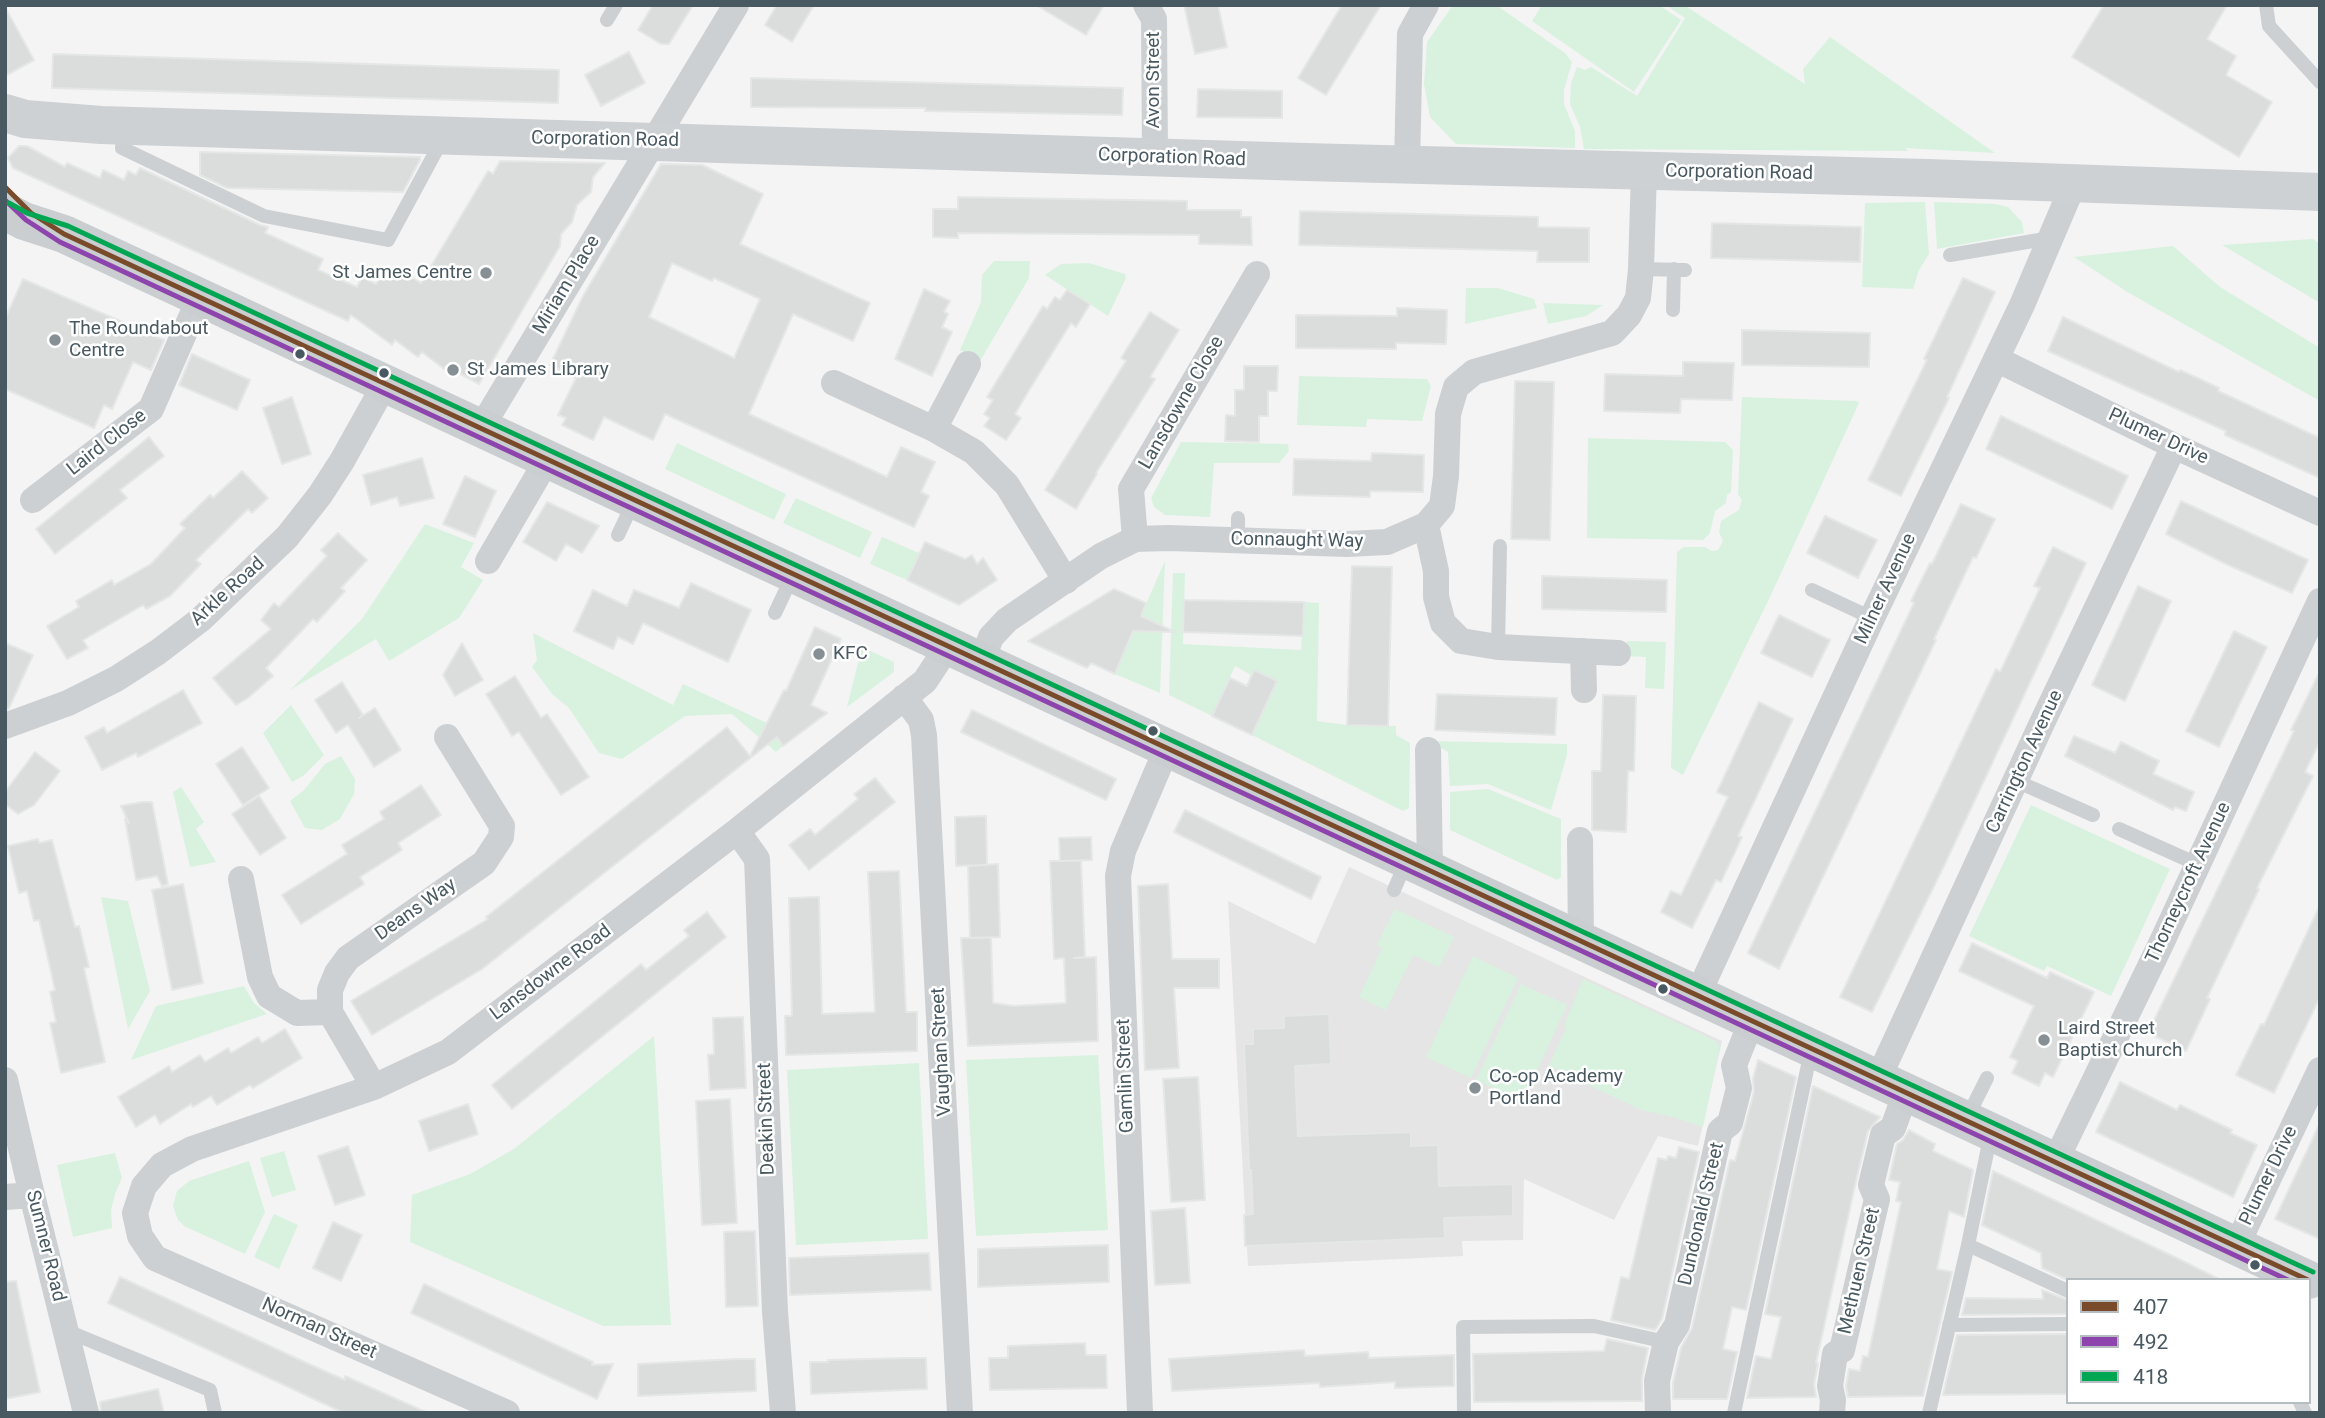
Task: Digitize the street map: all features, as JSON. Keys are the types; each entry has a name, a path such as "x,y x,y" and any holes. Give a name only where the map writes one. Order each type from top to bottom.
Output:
{"main road":[{"path":"5,187 31,213 64,234"},
{"path":"5,212 64,234 1167,748 1410,874 1581,941 2305,1278"}],"street":[{"name":"Miriam Place","path":"481,428 736,5"},
{"name":"Avon Street","path":"1146,5 1154,19 1155,157"},
{"path":"1407,164 1410,34 1426,5"},
{"name":"Corporation Road","path":"12,120 444,136 2320,191"},
{"path":"1618,653 1498,647 1461,641 1443,623 1436,597 1436,571 1426,525 1442,506 1448,414 1456,387 1474,372 1612,333 1629,315 1638,298 1642,268 1644,171"},
{"name":"Milner Avenue","path":"1698,994 1872,618 1996,359 2074,183"},
{"name":"Lansdowne Close","path":"1135,539 1131,489 1258,274"},
{"name":"Laird Close","path":"33,500 151,409 200,297"},
{"name":"Plumer Drive","path":"1996,359 2174,446 2320,513"},
{"path":"934,429 968,364"},
{"path":"834,383 934,429 974,452 1007,485 1066,581"},
{"name":"Arkle Road","path":"5,726 68,703 116,679 201,620 287,537 320,495 385,384"},
{"name":"Carrington Avenue","path":"1892,1086 2016,781 2174,446"},
{"path":"488,561 547,460"},
{"name":"Connaught Way","path":"982,662 992,637 1007,620 1101,556 1135,539 1238,529 1347,544 1387,542 1426,525"},
{"name":"Thorneycroft Avenue","path":"2055,1162 2320,601"},
{"name":"Lansdowne Road","path":"140,1236 135,1213 144,1186 162,1165 192,1149 373,1087 448,1052 737,831 925,681 948,646"},
{"path":"1583,651 1584,690"},
{"name":"Vaughan Street","path":"904,697 920,720 925,736 960,1413"},
{"name":"Deans Way","path":"330,1013 330,990 337,973 348,958 484,863 501,836 502,826 447,737"},
{"name":"Gamlin Street","path":"1140,1413 1118,876 1123,851 1167,748"},
{"path":"1410,874 1428,750"},
{"name":"Deakin Street","path":"737,831 757,859 775,1312 782,1413"},
{"path":"1580,840 1581,941"},
{"path":"241,879 260,977 269,996 297,1013 330,1013 373,1087"},
{"name":"Dundonald Street","path":"1658,1413 1657,1381 1666,1342 1676,1325 1720,1131 1730,1123 1739,1088 1734,1065 1752,1020"},
{"name":"Plumer Drive","path":"2237,1245 2320,1070"},
{"name":"Sumner Road","path":"5,1080 86,1413"},
{"name":"Methuen Street","path":"1832,1413 1833,1400 1829,1386 1835,1354 1842,1350 1877,1199 1871,1185 1883,1135 1893,1128 1892,1086"},
{"path":"5,1197 32,1195"},
{"name":"Norman Street","path":"140,1236 155,1258 507,1413"}],"lane":[{"path":"607,20 616,5"},
{"path":"2266,5 2269,26 2320,82"},
{"path":"122,125 122,148 264,216 388,240 444,136"},
{"path":"1950,255 2051,238"},
{"path":"1642,268 1680,270 1673,310"},
{"path":"618,535 635,500"},
{"path":"1498,647 1500,547"},
{"path":"775,613 794,574"},
{"path":"1812,590 1872,618"},
{"path":"2016,781 2093,815"},
{"path":"2119,829 2197,864"},
{"path":"1734,1413 1812,1048"},
{"path":"1929,1413 1968,1245 1978,1127 1987,1078"},
{"path":"1968,1245 2066,1291"},
{"path":"1949,1325 2066,1324"},
{"path":"1464,1413 1462,1327 1594,1326 1666,1342"},
{"path":"67,1331 210,1390 215,1413"}],"shaded area":[{"name":"Co-op Academy Portland","path":"1349,867 1722,1041 1698,1146 1658,1136 1614,1220 1524,1179 1523,1240 1462,1241 1463,1256 1248,1266 1228,901 1315,944"}],"green space":[{"path":"1453,5 1496,5 1565,53 1572,62 1564,90 1564,104 1575,131 1575,148 1456,144 1430,117 1424,84 1427,42"},
{"path":"1542,5 1659,5 1681,20 1634,92 1532,21"},
{"path":"1666,5 1684,5 1805,84 1803,69 1830,37 1995,153 1905,148 1908,151 1584,149 1580,127 1570,104 1571,83 1577,67 1585,70 1591,67 1637,96 1685,18"},
{"path":"1925,202 1929,254 1919,270 1913,289 1862,287 1865,203"},
{"path":"1934,202 1995,204 2008,207 2022,222 2024,233 1937,249"},
{"path":"2313,239 2320,244 2320,303 2222,245"},
{"path":"2173,246 2220,287 2320,348 2320,401 2129,293 2074,257"},
{"path":"994,261 1030,261 1029,278 980,361 960,350 981,302 982,275"},
{"path":"1089,263 1125,274 1126,278 1108,316 1045,275 1061,264"},
{"path":"1466,288 1498,288 1534,299 1537,308 1465,324"},
{"path":"1543,303 1603,305 1586,316 1548,324"},
{"path":"1299,376 1427,379 1431,386 1422,421 1367,419 1366,427 1297,425"},
{"path":"1742,397 1859,403 1770,597 1683,775 1671,768 1677,552 1684,547 1718,550 1723,541 1719,532 1721,521 1739,510 1742,500 1738,494"},
{"path":"1588,438 1725,442 1733,450 1731,492 1727,495 1726,503 1715,511 1710,533 1703,540 1587,538"},
{"path":"1181,442 1288,444 1289,451 1279,463 1214,463 1210,517 1165,515 1154,507 1151,498"},
{"path":"677,443 786,494 774,520 665,469"},
{"path":"796,498 872,532 860,558 783,523"},
{"path":"425,524 474,543 461,567 483,580 459,618 389,661 376,639 290,690 362,619"},
{"path":"882,537 919,553 907,580 870,564"},
{"path":"1165,561 1160,693 1115,674"},
{"path":"1173,573 1185,573 1183,644 1301,650 1304,602 1319,603 1317,721 1396,726 1396,735 1410,743 1409,808 1403,811 1252,735 1277,681 1254,670 1251,675 1235,666 1212,716 1169,695"},
{"path":"533,633 673,705 683,684 767,723 783,746 776,752 732,714 685,716 622,759 599,753 569,708 552,694 532,667 537,660"},
{"path":"1627,641 1666,642 1664,689 1645,688 1646,657 1626,656"},
{"path":"862,647 894,662 894,672 847,707"},
{"path":"291,705 324,755 303,776 292,782 263,733"},
{"path":"1429,741 1567,744 1567,755 1551,810 1488,784 1450,786 1448,752"},
{"path":"341,756 355,779 354,794 340,819 322,830 305,828 290,801 304,790 325,764"},
{"path":"181,787 204,822 196,829 216,862 190,867 173,792"},
{"path":"1488,789 1561,819 1561,877 1557,880 1450,830 1450,792"},
{"path":"2031,805 2170,869 2111,996 2047,966 2044,971 1969,936"},
{"path":"101,897 128,901 150,991 128,1029"},
{"path":"1395,909 1454,937 1439,967 1413,955 1386,1010 1359,997 1382,948 1377,945"},
{"path":"1473,956 1518,978 1471,1078 1426,1057"},
{"path":"1583,979 1714,1040 1719,1045 1703,1127 1641,1110 1549,1066"},
{"path":"1521,984 1567,1005 1523,1101 1476,1080"},
{"path":"244,986 254,1003 267,1014 131,1060 156,1006"},
{"path":"654,1036 671,1325 603,1326 410,1242 412,1195 470,1174 514,1149"},
{"path":"1098,1055 1108,1230 976,1236 966,1060"},
{"path":"919,1063 928,1239 796,1245 787,1070"},
{"path":"284,1151 296,1190 272,1197 260,1158"},
{"path":"115,1153 122,1178 111,1210 112,1228 73,1237 57,1165"},
{"path":"249,1161 265,1212 245,1254 184,1226 178,1220 173,1206 177,1191 189,1181"},
{"path":"274,1214 298,1225 279,1269 254,1257"}],"building":[{"path":"653,5 693,5 669,44 661,44 638,30"},
{"path":"777,5 814,5 792,42 765,25"},
{"path":"1036,5 1104,5 1086,35"},
{"path":"1184,5 1218,5 1227,47 1195,54"},
{"path":"1342,5 1381,5 1326,95 1298,78"},
{"path":"2104,5 2227,5 2207,39 2236,56 2226,75 2272,102 2239,157 2072,57"},
{"path":"5,7 34,60 5,76"},
{"path":"629,52 645,83 601,106 585,75"},
{"path":"53,54 559,70 558,103 52,88"},
{"path":"751,78 1123,88 1122,115 925,111 926,108 751,107"},
{"path":"1198,89 1282,91 1282,118 1197,117"},
{"name":"St James Centre","path":"19,146 27,146 65,167 67,163 100,178 103,170 124,180 128,171 136,175 140,168 268,227 265,233 323,259 318,270 357,287 362,277 376,284 386,267 399,275 401,271 421,283 488,171 493,174 500,161 605,163 593,177 591,192 577,205 572,222 561,234 560,246 479,384 446,366 444,369 422,352 418,357 395,340 392,345 351,315 348,321 13,168 8,158"},
{"path":"200,152 420,157 420,160 403,192 227,188 200,175"},
{"path":"661,164 702,165 763,194 740,244 870,303 853,341 793,314 749,414 887,477 901,447 935,462 921,492 929,496 914,527 665,414 653,440 604,417 593,440 562,425 566,418 558,415 576,378 550,365 583,296","holes":["672,263 712,281 714,278 760,299 734,358 649,317"]},
{"path":"958,197 1187,201 1187,210 1241,210 1241,217 1251,217 1252,245 1199,244 1199,235 958,233 958,238 933,237 933,209 958,209"},
{"path":"1300,211 1538,217 1538,227 1589,228 1589,262 1537,262 1538,251 1299,245"},
{"path":"1712,223 1861,227 1860,262 1711,258"},
{"path":"1963,278 1995,292 1947,397 1949,398 1901,496 1868,480 1927,360 1924,359"},
{"path":"23,279 164,340 151,370 133,362 112,409 104,405 94,428 5,389 5,319"},
{"path":"924,289 950,301 944,312 948,314 942,327 952,332 932,376 895,359"},
{"path":"1067,290 1090,304 1076,327 1071,323 1028,392 1015,414 1021,418 1006,440 984,426 990,418 984,414 993,400 987,397 1043,306 1047,309 1055,297 1060,300"},
{"path":"1397,308 1447,310 1446,344 1396,343 1396,349 1296,348 1296,315 1397,316"},
{"path":"1150,312 1179,330 1150,377 1155,379 1076,509 1045,490 1126,361 1121,358"},
{"path":"2063,317 2179,372 2180,370 2200,379 2219,388 2218,391 2320,438 2320,478 2225,435 2226,431 2048,351"},
{"path":"1742,330 1870,333 1869,367 1742,365"},
{"path":"192,354 250,380 237,410 179,385"},
{"path":"1683,362 1734,363 1732,400 1681,399 1680,413 1604,411 1605,374 1683,376"},
{"path":"1244,366 1278,366 1277,391 1268,391 1268,416 1259,416 1259,442 1225,441 1226,415 1235,416 1235,390 1244,390"},
{"path":"1515,381 1554,382 1550,540 1511,539"},
{"path":"292,397 311,454 282,464 263,408"},
{"path":"2001,416 2128,476 2112,509 1986,449"},
{"path":"149,437 164,456 120,490 127,498 55,554 36,529"},
{"path":"1372,453 1424,455 1423,492 1370,491 1370,497 1293,495 1294,459 1371,461"},
{"path":"422,458 434,498 400,506 397,497 371,505 363,475"},
{"path":"242,471 268,498 252,513 248,509 196,560 201,564 170,596 146,609 143,605 83,640 88,648 67,659 47,626 79,607 76,601 112,580 114,585 151,564 185,528 180,524 210,495 213,498"},
{"path":"465,476 496,491 475,537 443,524"},
{"path":"2181,501 2308,560 2292,593 2166,534"},
{"path":"547,502 599,526 582,553 566,544 556,561 523,542"},
{"path":"1961,504 1995,519 1976,558 1973,557 1779,969 1748,953 1914,603 1911,601"},
{"path":"1825,516 1877,540 1858,578 1807,553"},
{"path":"338,533 367,560 341,588 345,591 317,622 313,619 266,668 273,676 236,705 213,678 271,629 261,620 274,603 279,607 327,556 321,550"},
{"path":"925,542 965,559 972,555 977,564 983,558 997,580 959,605 907,580"},
{"path":"2053,547 2086,563 1944,866 1872,1012 1840,997 1996,669 2000,672 2040,588 2034,586"},
{"path":"1352,566 1392,567 1388,726 1347,725"},
{"path":"1542,576 1667,580 1666,612 1542,609"},
{"path":"691,583 751,610 728,662 643,623 633,644 618,637 613,649 574,631 593,590 627,606 634,590 679,608"},
{"path":"2138,586 2171,601 2125,701 2092,685"},
{"path":"1114,589 1146,603 1141,616 1175,632 1133,631 1115,674 1091,663 1087,668 1028,641"},
{"path":"1184,600 1304,602 1303,636 1183,632"},
{"path":"1779,615 1830,640 1812,677 1761,653"},
{"path":"815,627 841,639 811,705 827,713 783,746 777,737 482,969 372,1035 351,1001 488,919 486,917 727,727 750,756 784,690 786,691"},
{"path":"2234,631 2267,647 2219,747 2186,731"},
{"path":"5,643 33,655 9,708 5,709"},
{"path":"462,643 483,680 455,696 443,675"},
{"path":"1254,670 1277,681 1252,735 1212,716 1230,678 1247,686"},
{"path":"2320,671 2320,741 2305,772 2313,776 2257,888 2259,889 2207,998 2210,999 2186,1051 2148,1033 2294,731 2291,730"},
{"path":"515,676 541,718 547,714 589,777 561,795 519,732 512,736 486,694"},
{"path":"342,682 363,715 359,718 375,708 401,750 374,767 348,725 336,733 315,700"},
{"path":"183,690 202,723 138,757 136,753 102,770 85,737 104,727 107,733"},
{"path":"1437,694 1557,698 1555,735 1435,730"},
{"path":"1603,695 1636,696 1634,771 1628,771 1626,832 1592,830 1592,771 1601,771"},
{"path":"1759,702 1793,719 1738,836 1742,837 1721,882 1716,880 1692,928 1661,912 1671,891 1681,895 1728,797 1717,792"},
{"path":"972,710 1116,779 1106,800 961,732"},
{"path":"2074,736 2115,753 2121,742 2159,761 2153,774 2194,792 2186,811 2175,807 2173,810 2065,756"},
{"path":"242,747 269,788 243,805 216,764"},
{"path":"35,752 60,771 34,805 18,814 5,804 5,792"},
{"path":"875,778 895,802 809,870 789,845 810,829 815,835 858,799 854,794"},
{"path":"421,785 441,815 398,843 402,850 360,877 364,884 301,924 282,895 347,854 342,845 384,819 380,812"},
{"path":"259,796 286,838 260,855 232,814"},
{"path":"152,802 168,884 162,886 157,876 136,880 125,819 129,823 121,806"},
{"path":"1185,810 1321,877 1311,899 1174,832"},
{"path":"986,816 987,865 956,866 955,817"},
{"path":"1091,837 1092,860 1060,861 1059,838"},
{"path":"38,839 39,843 52,840 75,927 79,926 89,967 84,968 105,1062 61,1073 50,1023 56,1022 50,992 55,990 47,954 39,920 34,921 27,891 19,893 8,846"},
{"path":"1050,861 1081,861 1085,957 1074,958 1096,957 1098,1041 968,1046 961,938 970,938 968,866 998,864 1000,937 971,938 991,938 993,1003 1014,1006 1066,1003 1064,958 1054,959"},
{"path":"899,871 906,1012 917,1012 917,1051 786,1055 785,1016 792,1016 789,898 819,897 822,1014 875,1012 868,872"},
{"path":"183,884 203,983 172,990 152,890"},
{"path":"1168,884 1172,959 1219,959 1219,988 1174,988 1179,1068 1145,1070 1138,886"},
{"path":"2320,905 2320,997 2274,1093 2236,1075 2261,1024 2264,1025"},
{"path":"707,912 726,937 512,1109 492,1085 641,964 646,970 689,936 684,930"},
{"name":"Laird Street Baptist Church","path":"1972,943 2047,978 2050,972 2094,992 2053,1077 2045,1073 2039,1086 2012,1073 2018,1061 2010,1057 2034,1006 1959,971"},
{"path":"1329,1014 1331,1064 1295,1066 1298,1136 1411,1132 1411,1146 1438,1145 1439,1186 1513,1184 1513,1216 1444,1218 1445,1238 1245,1246 1244,1215 1253,1214 1244,1044 1253,1044 1253,1029 1284,1028 1284,1016"},
{"path":"743,1017 746,1088 710,1090 708,1055 714,1054 713,1018"},
{"path":"285,1029 302,1058 253,1088 250,1085 217,1105 211,1096 193,1107 191,1104 160,1124 155,1115 136,1127 118,1097 169,1066 172,1072 200,1055 205,1062 228,1048 231,1053 258,1037 262,1043"},
{"path":"1758,1060 1796,1077 1746,1310 1732,1307 1723,1349 1737,1352 1727,1399 1673,1399 1673,1383 1681,1348 1692,1328 1730,1160 1735,1161 1754,1092 1753,1079"},
{"path":"1198,1077 1205,1200 1171,1202 1163,1079"},
{"path":"2120,1082 2177,1110 2180,1105 2257,1145 2233,1197 2096,1132"},
{"path":"1813,1086 1880,1117 1868,1131 1856,1181 1816,1363 1816,1397 1747,1398 1756,1356 1771,1359 1781,1317 1765,1314"},
{"path":"730,1099 737,1223 702,1225 696,1101"},
{"path":"468,1104 478,1134 429,1151 419,1121"},
{"path":"2320,1123 2320,1239 2275,1219"},
{"path":"1909,1130 1935,1144 1933,1151 1973,1170 1964,1217 1949,1211 1937,1269 1952,1272 1923,1396 1848,1397 1846,1386 1849,1369 1860,1371 1863,1356 1868,1357 1901,1202 1896,1201 1900,1182 1889,1180 1897,1144"},
{"path":"348,1146 365,1195 335,1205 318,1156"},
{"path":"1679,1147 1699,1152 1662,1319 1655,1330 1611,1320 1621,1277 1629,1279 1658,1158 1676,1158"},
{"path":"1993,1171 2217,1278 2066,1279 2042,1268 2041,1253 1982,1225"},
{"path":"1185,1208 1190,1283 1155,1285 1151,1211"},
{"path":"333,1222 362,1235 341,1281 313,1268"},
{"path":"755,1231 758,1306 726,1307 724,1232"},
{"path":"1108,1245 1109,1282 978,1287 978,1249"},
{"path":"929,1253 931,1290 790,1295 789,1258"},
{"path":"120,1277 345,1380 345,1376 428,1413 344,1413 108,1303"},
{"path":"16,1281 40,1392 5,1399 5,1282"},
{"path":"424,1284 593,1362 592,1365 613,1364 597,1399 411,1313"},
{"path":"2042,1290 2066,1299 2066,1314 1962,1315 1966,1298 2043,1299"},
{"path":"2066,1334 2066,1394 1943,1395 1957,1335"},
{"path":"1607,1339 1648,1348 1642,1378 1642,1401 1474,1402 1473,1354 1604,1351"},
{"path":"1085,1343 1086,1355 1106,1355 1107,1388 990,1390 989,1358 1008,1358 1008,1346"},
{"path":"1304,1350 1305,1356 1368,1352 1369,1358 1454,1355 1454,1386 1395,1388 1395,1382 1320,1387 1319,1383 1172,1391 1169,1359"},
{"path":"926,1358 927,1389 811,1394 810,1362"},
{"path":"755,1359 756,1391 638,1396 638,1364"},
{"path":"158,1389 164,1413 101,1413 100,1402"}],"transit line":[{"name":"407","path":"5,187 31,213 64,234 2304,1278"},
{"name":"492","path":"5,200 26,220 60,242 2284,1278"},
{"name":"418","path":"9,203 27,213 68,226 2313,1272"}],"place":[{"name":"St James Centre","path":"486,273"},
{"name":"The Roundabout Centre","path":"55,340"},
{"name":"St James Library","path":"453,370"},
{"name":"KFC","path":"819,654"},
{"name":"Laird Street Baptist Church","path":"2044,1040"},
{"name":"Co-op Academy Portland","path":"1475,1088"}]}
